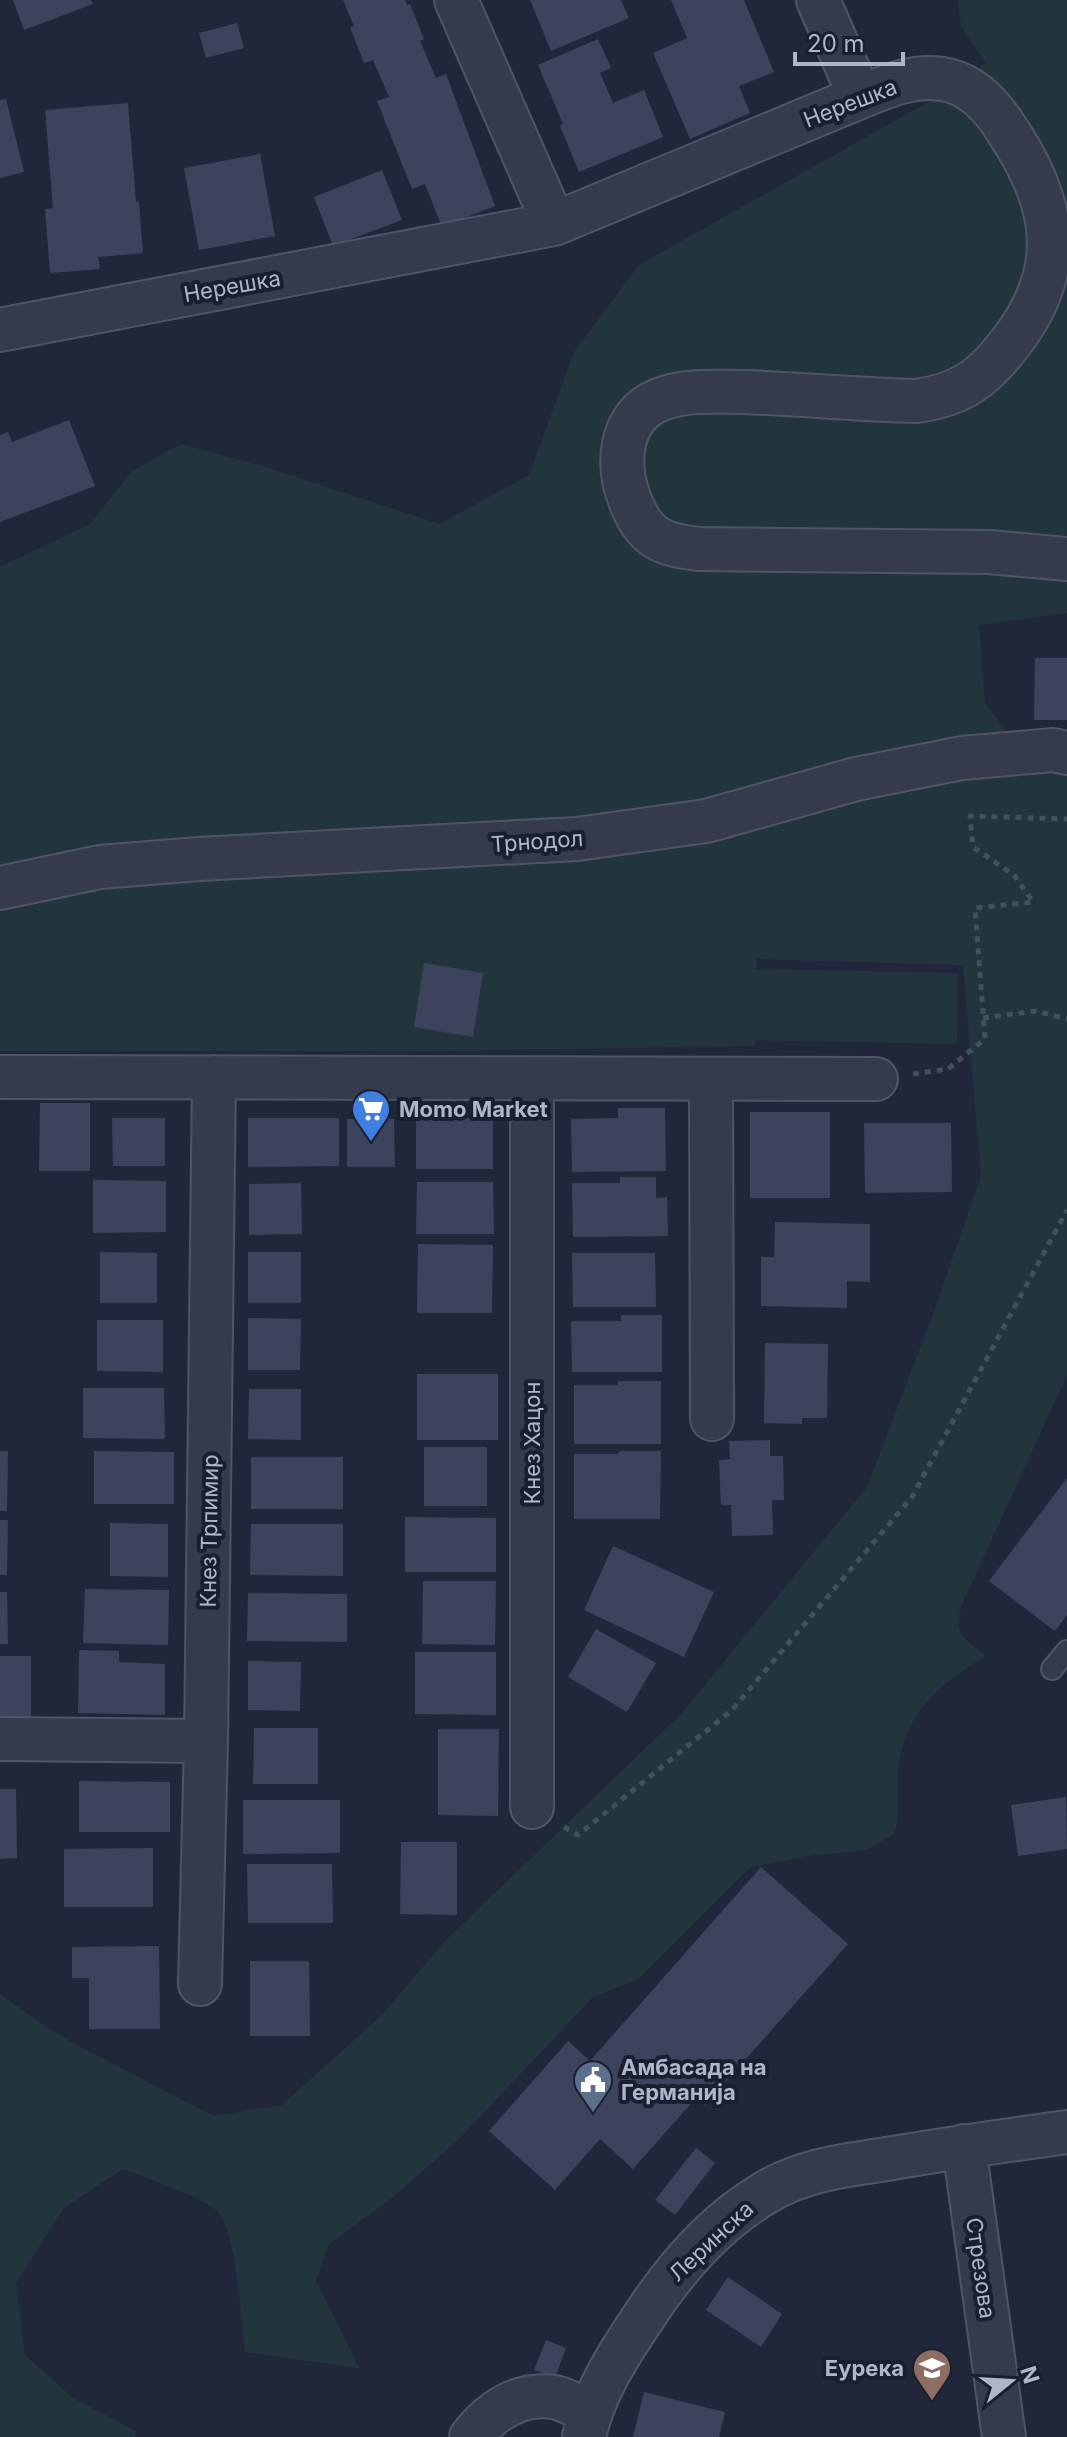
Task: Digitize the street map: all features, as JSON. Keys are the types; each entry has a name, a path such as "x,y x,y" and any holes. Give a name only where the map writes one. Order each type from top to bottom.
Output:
{"street":[{"path":"456,0 554,224"},
{"path":"818,0 860,97"},
{"name":"Нерешка","path":"0,330 554,224 860,97 903,82 942,79 977,94 1000,119 1026,162 1042,199 1048,228 1049,261 1037,305 999,358 977,379 958,391 940,398 916,401 731,392 696,392 658,400 634,417 623,447 625,487 644,528 658,540 675,546 989,552 1067,559"},
{"name":"Трнодол","path":"0,888 100,867 577,839 706,821 856,779 962,758 1053,750 1067,753"},
{"path":"0,1077 876,1079"},
{"name":"Кнез Трпимир","path":"200,1984 214,1077"},
{"name":"Кнез Хацон","path":"532,1079 532,1807"},
{"path":"711,1079 712,1419"},
{"path":"0,1739 206,1741"},
{"name":"Леринска","path":"586,2424 624,2347 667,2280 727,2221 765,2193 810,2172 1067,2132"},
{"name":"Стрезова","path":"964,2146 1004,2437"},
{"path":"471,2437 504,2405 529,2398 555,2397 586,2424"}],"lane":[{"path":"1052,1669 1067,1651"}],"path":[{"path":"948,1069 985,1039 975,908 1033,902 1014,875 973,847 970,816 1067,819"},
{"path":"983,1018 1036,1011 1067,1019"},
{"path":"532,1807 578,1835 732,1710 912,1497 1067,1210"}],"shaded area":[{"path":"958,0 1067,0 1067,613 979,625 985,703 1020,749 1067,761 1067,1375 963,1602 958,1621 961,1634 986,1656 939,1689 916,1716 902,1750 898,1771 898,1810 894,1834 866,1850 750,1867 638,1979 593,1997 458,2140 392,2198 329,2244 316,2281 359,2368 245,2352 234,2259 219,2213 189,2195 123,2169 64,2208 16,2283 25,2355 73,2398 136,2431 135,2437 0,2437 0,1994 84,2049 214,2116 282,2105 381,2016 445,1941 682,1713 867,1487 932,1317 981,1176 963,965 757,959 756,969 958,973 957,1044 755,1040 754,1046 435,1051 0,1051 0,567 90,524 132,471 181,444 263,466 440,524 529,475 574,352 639,265 937,97 986,63 961,27"}],"building":[{"path":"13,0 91,0 93,4 24,30"},
{"path":"343,0 405,0 407,5 410,4 424,39 420,41 436,78 446,74 495,206 442,227 425,184 412,189 377,101 389,97 373,60 364,63"},
{"path":"530,0 621,0 629,18 551,51"},
{"path":"671,0 744,0 774,72 739,86 750,113 690,139 653,53 687,38"},
{"path":"237,23 244,48 206,58 199,33"},
{"path":"598,39 611,68 600,73 613,103 644,90 663,137 579,172 538,65"},
{"path":"6,99 24,172 0,178 0,100"},
{"path":"128,103 143,253 98,257 100,269 50,273 45,209 53,208 45,110"},
{"path":"260,154 275,236 199,250 184,168"},
{"path":"382,170 402,220 333,246 314,197"},
{"path":"69,420 95,486 0,522 0,435 8,432 12,442"},
{"path":"1035,658 1067,658 1067,720 1034,720"},
{"path":"424,963 483,973 473,1037 414,1027"},
{"path":"40,1103 90,1103 90,1171 39,1171"},
{"path":"618,1108 665,1108 666,1171 572,1172 571,1119 618,1118"},
{"path":"750,1112 830,1112 830,1198 750,1198"},
{"path":"112,1118 165,1118 165,1166 113,1166"},
{"path":"248,1118 339,1118 339,1166 248,1167"},
{"path":"416,1118 493,1118 493,1169 416,1169"},
{"name":"Momo Market","path":"347,1119 394,1119 395,1167 347,1167"},
{"path":"864,1123 951,1123 952,1192 865,1193"},
{"path":"620,1177 656,1177 656,1198 667,1197 668,1236 573,1237 572,1183 620,1183"},
{"path":"93,1180 166,1181 166,1232 93,1233"},
{"path":"417,1182 493,1182 494,1234 416,1234"},
{"path":"301,1183 302,1234 249,1235 249,1184"},
{"path":"775,1222 870,1224 870,1282 847,1281 847,1308 761,1306 761,1257 774,1257"},
{"path":"418,1244 493,1245 492,1313 417,1313"},
{"path":"100,1252 157,1253 157,1303 100,1303"},
{"path":"248,1252 301,1252 301,1303 248,1303"},
{"path":"572,1253 655,1253 656,1307 573,1307"},
{"path":"621,1315 662,1315 662,1372 572,1372 571,1321 621,1321"},
{"path":"248,1318 301,1319 300,1370 248,1370"},
{"path":"97,1320 163,1320 163,1372 97,1371"},
{"path":"765,1343 828,1344 827,1418 802,1418 802,1424 764,1423"},
{"path":"417,1374 498,1374 498,1440 417,1440"},
{"path":"618,1381 661,1381 661,1444 574,1444 574,1385 618,1385"},
{"path":"83,1388 164,1388 165,1439 83,1438"},
{"path":"249,1389 301,1389 301,1440 248,1439"},
{"path":"770,1440 770,1456 783,1456 784,1500 772,1500 773,1535 732,1536 731,1505 721,1505 719,1460 730,1459 729,1441"},
{"path":"424,1447 487,1447 487,1506 424,1506"},
{"path":"0,1451 8,1451 7,1511 0,1511"},
{"path":"94,1451 174,1452 174,1504 94,1504"},
{"path":"619,1451 661,1451 660,1519 574,1519 574,1454 618,1454"},
{"path":"251,1457 343,1457 343,1509 251,1509"},
{"path":"1067,1478 1067,1615 1055,1631 989,1581"},
{"path":"405,1517 496,1518 496,1572 405,1572"},
{"path":"0,1520 8,1520 7,1575 0,1575"},
{"path":"110,1523 168,1524 168,1577 110,1576"},
{"path":"251,1524 343,1524 343,1576 250,1575"},
{"path":"613,1546 714,1592 684,1657 584,1610"},
{"path":"423,1581 496,1581 495,1645 422,1644"},
{"path":"85,1589 169,1590 168,1645 83,1643"},
{"path":"0,1592 7,1592 8,1644 0,1644"},
{"path":"248,1593 347,1594 347,1642 247,1641"},
{"path":"596,1629 656,1663 627,1712 568,1677"},
{"path":"79,1650 119,1651 119,1662 165,1664 165,1715 78,1713"},
{"path":"415,1652 496,1652 496,1715 415,1714"},
{"path":"0,1656 31,1656 31,1718 0,1718"},
{"path":"248,1661 301,1662 300,1711 248,1710"},
{"path":"254,1728 318,1728 318,1784 253,1784"},
{"path":"438,1729 499,1729 498,1816 438,1815"},
{"path":"79,1781 170,1782 170,1832 79,1832"},
{"path":"0,1789 16,1789 17,1858 0,1859"},
{"path":"1066,1797 1067,1849 1018,1856 1011,1805"},
{"path":"243,1800 340,1800 340,1853 243,1854"},
{"path":"401,1842 457,1842 457,1915 400,1914"},
{"path":"153,1848 153,1907 64,1907 64,1849"},
{"path":"247,1864 332,1864 333,1923 248,1923"},
{"path":"761,1867 848,1944 705,2105 696,2098 633,2169 600,2139 555,2190 489,2131 568,2041 590,2061"},
{"path":"159,1946 160,2029 89,2029 89,1978 72,1978 72,1947"},
{"path":"250,1961 309,1961 310,2036 250,2036"},
{"path":"696,2148 715,2163 675,2215 655,2200"},
{"path":"728,2277 782,2314 761,2347 706,2310"},
{"path":"546,2340 566,2348 555,2378 534,2370"},
{"path":"644,2392 725,2412 719,2437 633,2437"}],"place":[{"name":"Momo Market","path":"371,1143"},
{"name":"Амбасада на Германија","path":"593,2114"},
{"name":"Еурека","path":"932,2402"}]}
